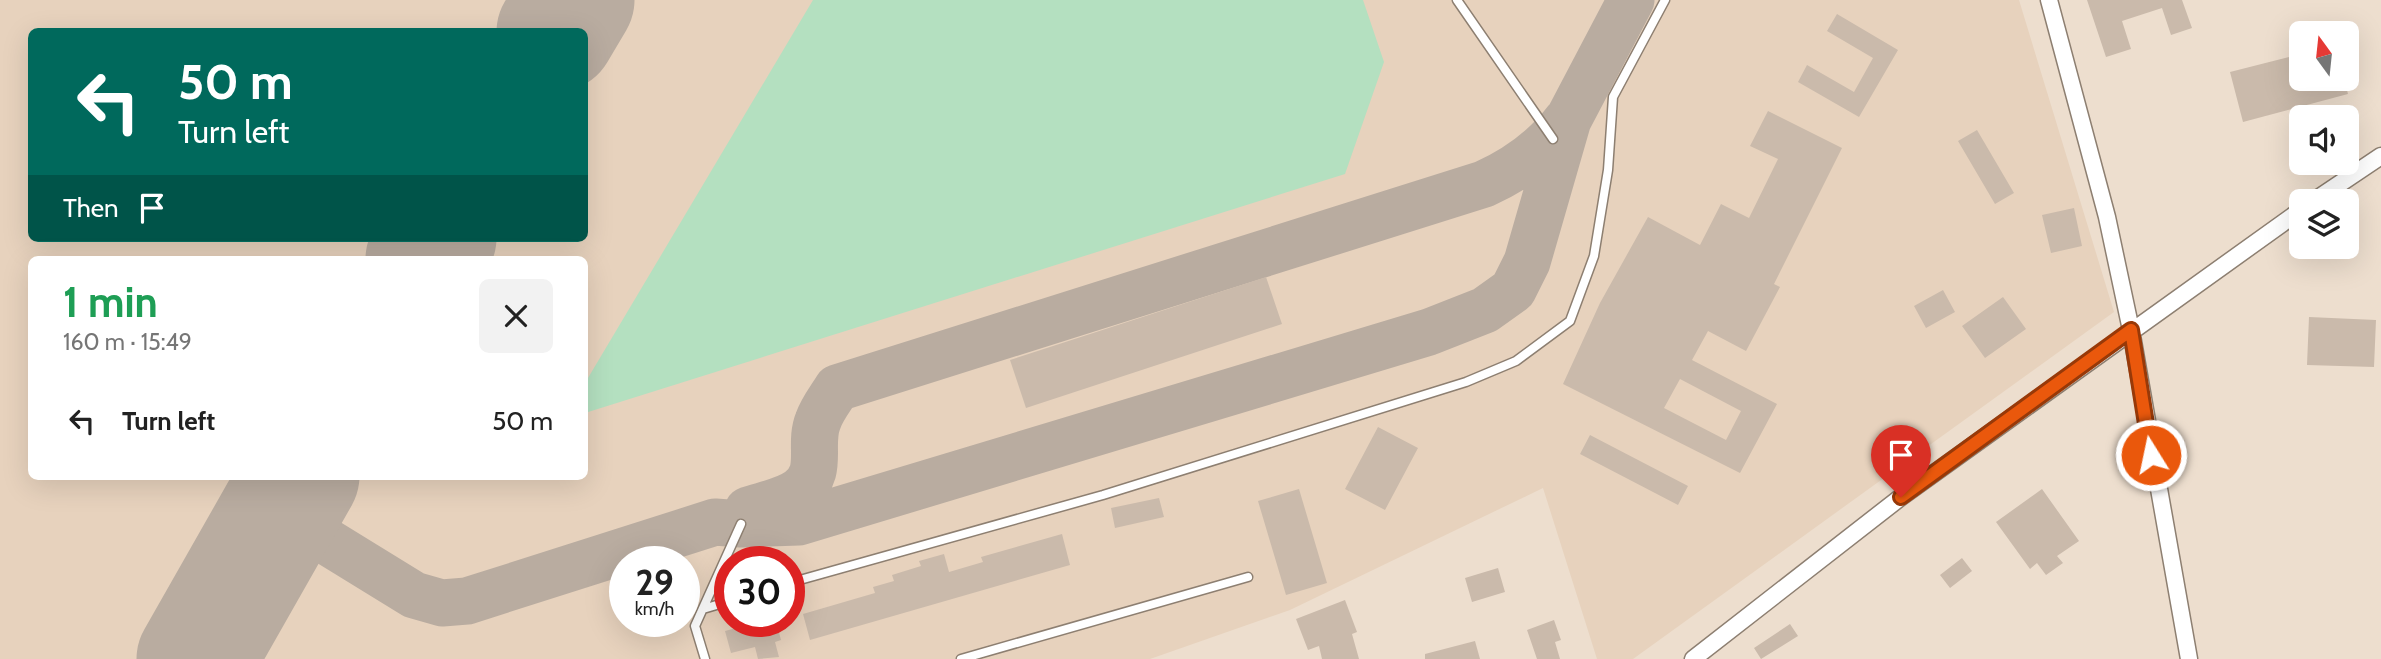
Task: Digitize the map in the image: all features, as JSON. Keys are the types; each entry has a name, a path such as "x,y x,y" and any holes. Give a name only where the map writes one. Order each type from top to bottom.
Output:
{"street":[{"path":"2049,0 2107,217 2131,330 2189,659"},
{"path":"2332,189 2381,156"},
{"path":"1693,659 1901,497 2289,218"}],"lane":[{"path":"1457,0 1553,139"},
{"path":"805,579 1104,495 1466,382 1516,361 1570,321 1594,256 1608,170 1613,97 1665,0"},
{"path":"705,659 695,626 741,524"},
{"path":"961,659 1114,618 1248,577"},
{"path":"703,609 714,606"}],"shaded area":[{"path":"0,0 2019,0 2114,312 1633,659 1597,659 1543,488 1290,610 1150,659 0,659"}],"green space":[{"path":"813,0 1363,0 1384,62 1345,174 588,412 588,378"}],"building":[{"path":"2087,0 2182,0 2192,28 2171,35 2162,8 2122,21 2131,49 2106,57"},
{"path":"1837,14 1898,50 1859,117 1798,82 1807,65 1854,92 1873,58 1827,31"},
{"path":"2289,57 2289,91 2347,91 2348,94 2307,105 2289,105 2289,110 2243,122 2230,72"},
{"path":"1768,111 1842,148 1774,284 1780,287 1746,351 1708,331 1692,360 1777,404 1740,473 1563,384 1600,303 1648,217 1700,245 1721,204 1749,218 1778,159 1750,146","holes":["1680,379 1741,411 1726,440 1664,408"]},
{"path":"1977,130 2014,193 1995,204 1958,141"},
{"path":"2074,208 2082,246 2051,253 2042,215"},
{"path":"1266,277 1282,324 1026,408 1010,360"},
{"path":"1943,290 1955,312 1926,328 1914,306"},
{"path":"2003,297 2026,329 1985,358 1962,326"},
{"path":"2309,317 2376,320 2374,367 2307,365"},
{"path":"1378,427 1418,448 1385,510 1345,489"},
{"path":"1590,435 1688,486 1678,505 1580,454"},
{"path":"1299,489 1327,583 1286,595 1258,501"},
{"path":"2042,489 2079,541 2057,556 2063,563 2046,575 2037,563 2030,569 1996,522"},
{"path":"1159,498 1164,517 1115,528 1111,508"},
{"path":"1062,534 1070,565 810,640 805,613 875,593 873,587 894,581 892,575 921,566 919,561 944,554 949,572 983,562 981,557"},
{"path":"1962,558 1972,571 1950,588 1940,575"},
{"path":"1498,568 1505,592 1472,602 1465,578"},
{"path":"1345,600 1357,632 1352,634 1359,659 1322,659 1319,646 1308,650 1296,619"},
{"path":"1554,620 1561,640 1555,642 1560,659 1537,659 1527,630"},
{"path":"1790,624 1798,636 1761,659 1754,648"},
{"path":"727,637 780,637 781,640 775,642 779,657 758,659 755,647 731,653"},
{"path":"1475,641 1480,659 1425,659 1425,654"}],"taxiway":[{"path":"279,512 414,595 442,603 467,601 715,522 799,522 1429,332 1485,310 1513,290 1527,262 1568,120 1631,0"},
{"path":"748,510 788,497 807,484 814,467 815,430 824,408 837,388 1484,184 1530,157 1567,120"}],"runway":[{"path":"558,28 575,0"},
{"path":"427,256 435,242"},
{"path":"196,659 298,480"}],"route":[{"path":"1901,497 2131,330 2151,455"}]}
